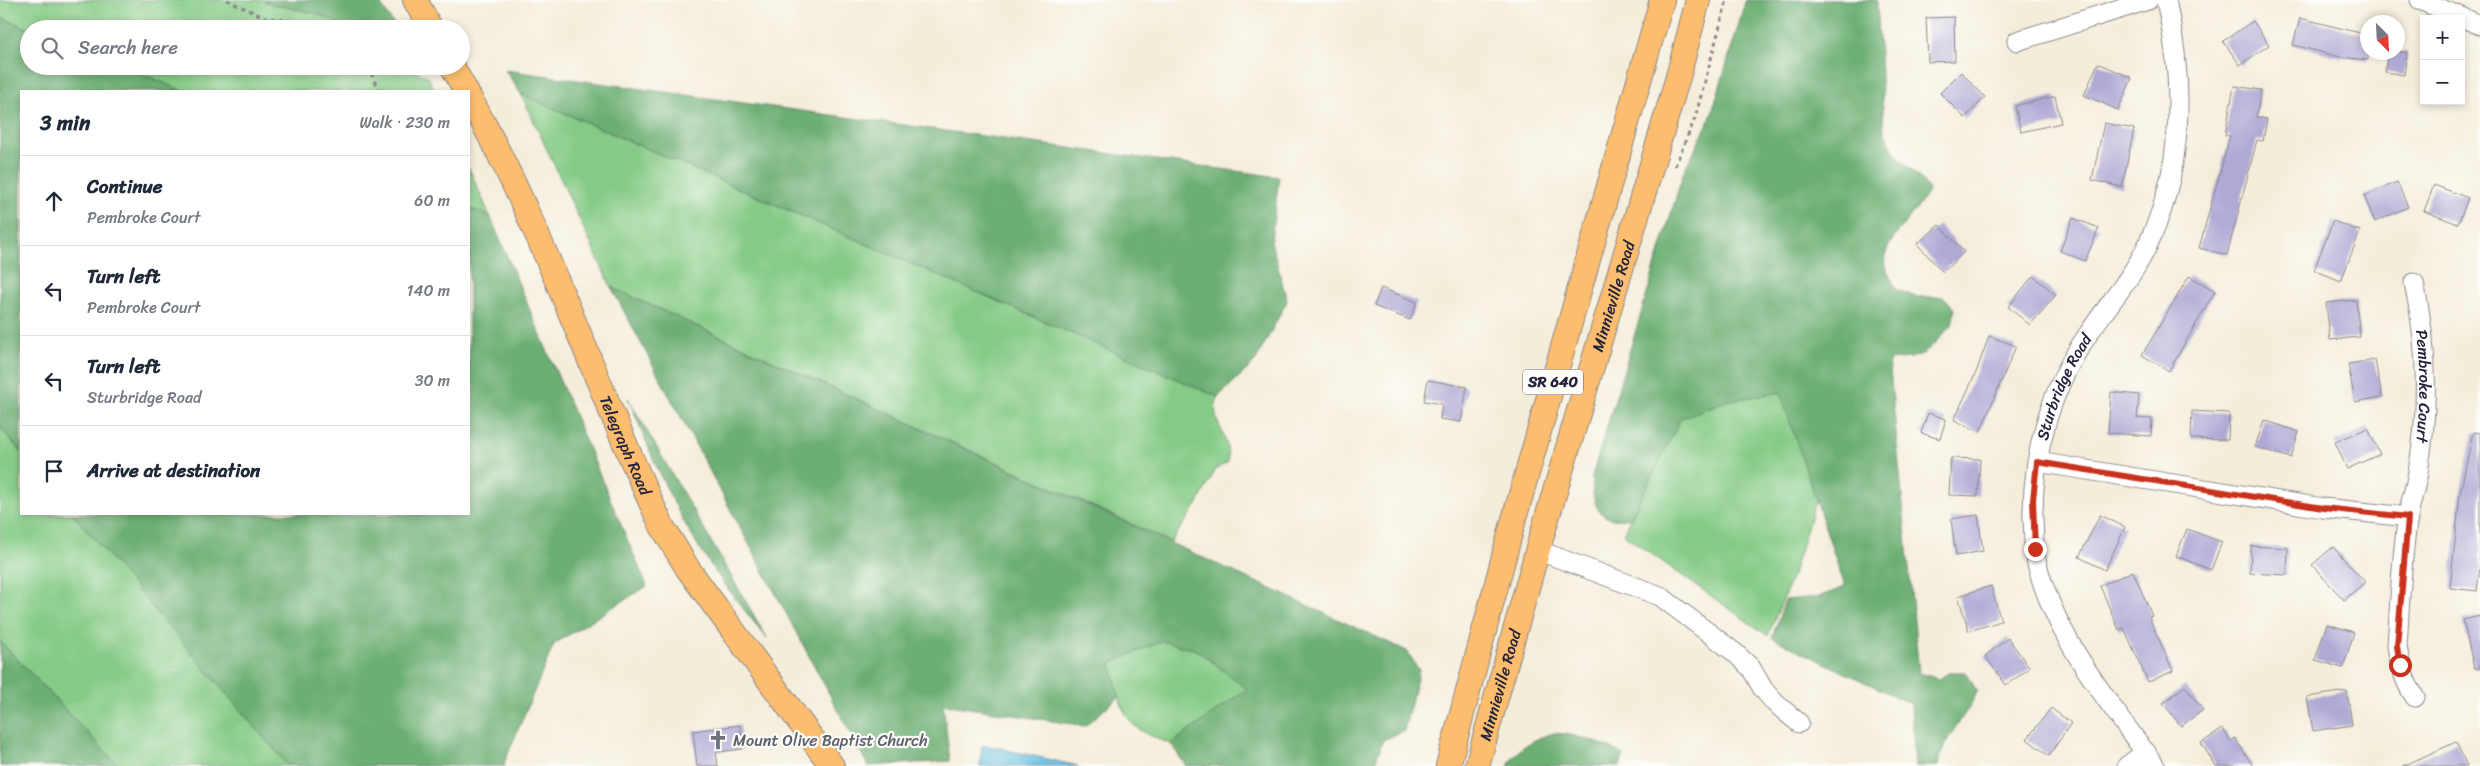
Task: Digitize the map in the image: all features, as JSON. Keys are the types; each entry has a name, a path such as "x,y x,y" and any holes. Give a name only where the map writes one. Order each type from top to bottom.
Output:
{"main road":[{"path":"415,0 426,20"},
{"name":"Minnieville Road","path":"1448,766 1514,519 1662,0"},
{"name":"Minnieville Road","path":"1477,766 1537,550 1678,77 1698,0"},
{"path":"457,75 465,90"},
{"name":"Telegraph Road","path":"470,98 522,203 662,526 688,569 832,766"}],"street":[{"path":"2017,41 2148,0"},
{"name":"Sturbridge Road","path":"2150,759 2095,682 2072,645 2046,589 2037,564 2033,500 2037,462 2052,402 2070,363 2131,275 2148,244 2168,191 2175,156 2178,120 2177,61 2166,0"},
{"path":"2420,0 2480,25"},
{"name":"Pembroke Court","path":"2414,283 2424,344 2426,387 2422,448 2408,517 2397,646 2406,684 2415,697"},
{"path":"2037,462 2323,508 2408,517"},
{"path":"1537,550 1660,596 1734,652 1751,668 1762,689 1774,703 1799,723"},
{"path":"2127,766 2150,759"}],"path":[{"path":"227,0 266,18 285,20"},
{"path":"372,75 379,90"}],"green space":[{"path":"0,0 263,0 272,4 318,14 331,20 20,20 20,25 0,17"},
{"path":"263,0 378,0 391,20 331,20 318,14 272,4"},
{"path":"1746,0 1877,0 1884,131 1898,156 1929,190 1897,233 1887,251 1885,262 1897,290 1916,297 1944,297 1955,309 1952,325 1925,353 1911,358 1889,360 1919,673 1939,679 1950,672 1966,672 1977,692 1944,746 1938,766 1915,766 1911,704 1772,638 1785,600 1818,597 1845,587 1780,392 1726,401 1681,418 1631,518 1610,518 1599,510 1596,503 1592,476 1684,171 1710,119"},
{"path":"0,17 20,25 20,75 144,75 181,90 20,90 20,451 0,427"},
{"path":"505,70 1279,177 1271,241 1287,301 1255,362 1218,397 521,94"},
{"path":"144,75 424,75 428,77 434,90 181,90"},
{"path":"521,94 1218,397 1215,410 1227,444 1228,462 1216,469 1197,505 1171,542 611,287"},
{"path":"470,170 490,216 470,208"},
{"path":"470,208 490,216 647,586 554,644 504,763 505,766 288,766 74,515 470,515"},
{"path":"611,287 1407,651 1419,670 1404,731 1383,740 1374,766 1186,766 1171,744 1247,689 1197,650 1162,641 1111,663 1119,697 1085,726 943,704 950,761 868,766"},
{"path":"1781,392 1816,499 1792,577 1768,636 1623,534 1681,418 1726,401"},
{"path":"628,398 767,638 716,573 683,521 661,477"},
{"path":"0,427 20,451 20,515 74,515 288,766 119,766 0,641"},
{"path":"0,641 119,766 0,766"},
{"path":"1162,641 1197,650 1247,689 1171,744 1153,737 1131,722 1119,698 1111,663"},
{"path":"1554,733 1599,743 1624,755 1620,766 1508,766 1517,753 1527,744"}],"water":[{"path":"982,746 990,746 1078,766 980,766"}],"building":[{"path":"1954,17 1955,61 1928,62 1926,18"},
{"path":"2300,18 2360,33 2360,59 2340,57 2293,45"},
{"path":"2253,21 2269,45 2240,65 2223,41"},
{"path":"2405,52 2407,52 2404,75 2385,72 2387,60 2405,60"},
{"path":"2098,63 2132,78 2118,110 2084,95"},
{"path":"1961,72 1985,97 1965,118 1940,93"},
{"path":"2234,86 2261,90 2256,117 2267,119 2263,141 2257,140 2227,255 2199,248 2230,136 2225,135"},
{"path":"2055,96 2061,123 2021,132 2015,106"},
{"path":"2104,123 2134,129 2122,187 2092,180"},
{"path":"2397,182 2408,207 2375,222 2364,196"},
{"path":"2434,185 2468,198 2458,224 2424,211"},
{"path":"2073,218 2099,228 2085,261 2060,251"},
{"path":"2333,221 2360,231 2341,281 2314,270"},
{"path":"1939,225 1964,252 1943,272 1917,244"},
{"path":"2033,276 2056,295 2030,325 2008,307"},
{"path":"2189,276 2215,291 2169,371 2142,355"},
{"path":"1381,288 1417,302 1410,320 1374,306"},
{"path":"2356,300 2360,337 2330,340 2326,303"},
{"path":"1989,336 2016,346 1980,432 1954,420 1977,370"},
{"path":"2375,360 2382,397 2355,402 2348,364"},
{"path":"1428,380 1467,387 1461,422 1440,419 1442,404 1424,401"},
{"path":"2111,392 2139,395 2137,418 2152,419 2151,436 2108,433"},
{"path":"2192,411 2229,413 2228,440 2191,439"},
{"path":"1928,413 1946,419 1940,439 1921,433"},
{"path":"2264,420 2299,432 2291,458 2255,447"},
{"path":"2368,428 2380,454 2347,469 2335,442"},
{"path":"2473,432 2480,433 2480,566 2477,591 2450,588 2460,494"},
{"path":"1951,458 1980,459 1978,496 1949,495"},
{"path":"1978,515 1983,551 1956,556 1951,519"},
{"path":"2100,515 2125,527 2105,570 2079,557"},
{"path":"2187,529 2222,542 2211,570 2176,556"},
{"path":"2251,546 2288,548 2287,575 2250,573"},
{"path":"2333,547 2365,582 2344,600 2312,565"},
{"path":"2133,571 2152,616 2149,617 2173,671 2148,682 2124,628 2119,630 2100,586"},
{"path":"1991,586 2001,621 1969,631 1958,596"},
{"path":"2480,616 2480,668 2474,668 2463,620"},
{"path":"2327,624 2354,632 2343,668 2315,660"},
{"path":"2008,638 2030,668 2006,685 1985,656"},
{"path":"2185,686 2203,710 2181,726 2163,703"},
{"path":"2347,691 2352,725 2313,731 2307,697"},
{"path":"2051,708 2071,723 2049,756 2027,739"},
{"name":"Mount Olive Baptist Church","path":"740,725 743,749 716,752 718,766 697,766 693,731"},
{"path":"2223,729 2231,741 2235,738 2253,766 2216,766 2201,743"},
{"path":"2456,742 2467,766 2403,766"}],"place":[{"name":"Mount Olive Baptist Church","path":"718,740"}],"route":[{"path":"2035,549 2033,500 2037,462 2323,508 2408,517 2397,646 2400,665"}]}
